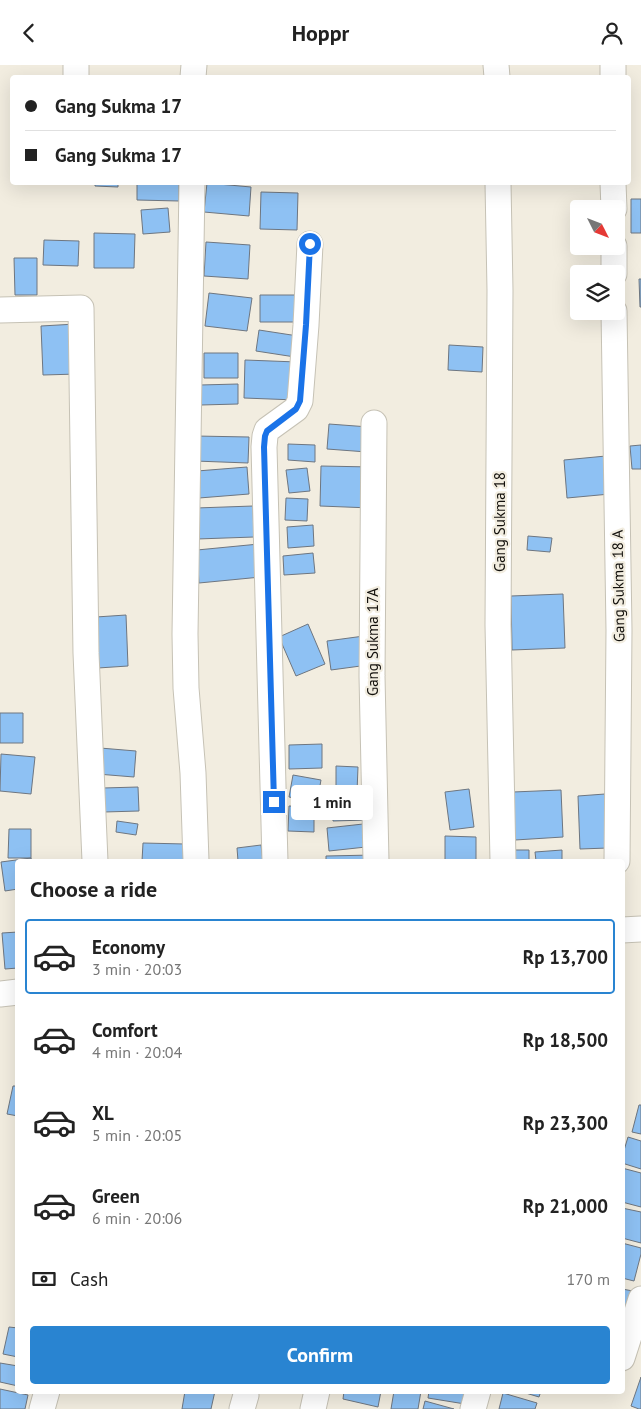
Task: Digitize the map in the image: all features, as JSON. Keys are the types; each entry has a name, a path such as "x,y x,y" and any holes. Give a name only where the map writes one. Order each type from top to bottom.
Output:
{"street":[{"path":"192,185 185,634 186,688 196,859"},
{"name":"Gang Sukma 18","path":"498,185 500,290 498,625 502,859"},
{"path":"613,185 614,200"},
{"path":"275,859 264,447 267,431 296,409 300,401 310,244"},
{"path":"0,310 81,308 86,653 94,859"},
{"name":"Gang Sukma 18 A","path":"614,320 619,630 617,859"},
{"name":"Gang Sukma 17A","path":"374,423 372,676 376,859"},
{"path":"625,930 641,929"},
{"path":"0,994 15,992"},
{"path":"625,1349 641,1299"},
{"path":"42,1409 46,1394"},
{"path":"313,1409 316,1394"},
{"path":"473,1409 477,1394"}],"building":[{"path":"118,185 118,187 95,186"},
{"path":"137,185 179,185 179,201 137,200"},
{"path":"207,185 251,187 249,216 204,212"},
{"path":"261,192 298,193 297,230 260,229"},
{"path":"631,199 641,199 641,233 631,233"},
{"path":"168,208 170,232 143,234 141,210"},
{"path":"94,233 135,234 134,268 94,268"},
{"path":"44,240 79,241 78,266 43,265"},
{"path":"206,242 250,245 248,279 204,276"},
{"path":"14,258 37,258 37,295 15,295"},
{"path":"639,279 641,279 641,307 640,307"},
{"path":"209,293 252,298 247,331 205,326"},
{"path":"260,295 297,295 297,322 260,322"},
{"path":"76,324 78,374 43,375 41,326"},
{"path":"259,330 298,336 295,357 256,351"},
{"path":"449,345 483,347 482,372 448,370"},
{"path":"204,353 238,353 238,378 204,378"},
{"path":"245,360 297,362 296,400 244,398"},
{"path":"238,384 238,404 201,405 200,385"},
{"path":"329,424 369,427 367,452 327,449"},
{"path":"196,436 249,437 248,463 195,461"},
{"path":"288,444 315,445 315,462 288,460"},
{"path":"641,445 641,469 632,469 630,446"},
{"path":"606,456 610,494 567,498 564,460"},
{"path":"321,466 372,467 371,508 320,506"},
{"path":"247,467 249,494 199,498 197,471"},
{"path":"307,468 310,491 289,493 286,470"},
{"path":"286,498 308,499 307,521 285,520"},
{"path":"253,506 254,537 197,539 196,508"},
{"path":"313,525 314,546 288,548 287,527"},
{"path":"528,536 552,538 550,552 527,550"},
{"path":"259,544 261,577 199,583 197,550"},
{"path":"313,553 315,573 284,575 283,556"},
{"path":"563,594 565,648 512,650 511,596"},
{"path":"126,615 128,666 98,668 96,617"},
{"path":"308,624 325,664 296,676 279,637"},
{"path":"364,636 368,665 331,670 327,641"},
{"path":"0,713 23,713 23,743 0,743"},
{"path":"322,744 322,768 289,769 289,745"},
{"path":"100,748 136,751 134,777 97,774"},
{"path":"1,754 35,757 31,794 0,791"},
{"path":"336,766 358,767 357,792 336,792"},
{"path":"293,775 321,780 317,802 289,797"},
{"path":"138,787 139,811 104,812 103,788"},
{"path":"469,789 474,827 450,830 445,792"},
{"path":"561,790 563,837 515,840 513,792"},
{"path":"605,794 608,848 580,849 578,796"},
{"path":"333,801 366,801 367,820 333,821"},
{"path":"289,806 314,807 314,832 288,831"},
{"path":"117,821 138,824 136,835 116,832"},
{"path":"363,824 366,847 329,851 327,828"},
{"path":"9,829 31,829 31,858 8,858"},
{"path":"445,836 476,837 476,859 445,859"},
{"path":"143,843 185,844 185,859 142,859"},
{"path":"261,845 263,859 238,859 237,848"},
{"path":"513,850 529,850 529,859 513,859"},
{"path":"562,850 562,859 536,859 535,852"},
{"path":"373,855 373,859 326,859 326,856"},
{"path":"15,860 15,889 5,891 1,862"},
{"path":"15,932 15,968 5,969 2,933"},
{"path":"13,1086 15,1086 15,1115 7,1114"},
{"path":"639,1105 641,1105 641,1134 632,1132"},
{"path":"628,1137 641,1141 641,1169 625,1164 625,1147"},
{"path":"625,1169 641,1173 641,1207 625,1203"},
{"path":"625,1209 641,1212 641,1243 625,1239"},
{"path":"625,1244 641,1248 634,1281 625,1279"},
{"path":"625,1290 633,1291 625,1314"},
{"path":"9,1327 15,1328 15,1356 3,1354"},
{"path":"0,1363 15,1366 15,1385 0,1382"},
{"path":"641,1377 641,1409 639,1409 631,1406"},
{"path":"0,1389 15,1392 15,1394 28,1395 25,1409 0,1409"},
{"path":"184,1394 214,1394 211,1409 182,1409"},
{"path":"344,1394 380,1394 378,1407 343,1399"},
{"path":"394,1394 420,1394 418,1409 391,1409"},
{"path":"429,1394 467,1394 465,1404 428,1398"},
{"path":"503,1394 537,1403 535,1409 499,1409"},
{"path":"529,1394 540,1394 539,1397"},
{"path":"425,1401 454,1409 423,1409"}],"route":[{"path":"274,802 264,447 267,431 290,415 300,401 310,244"}]}
